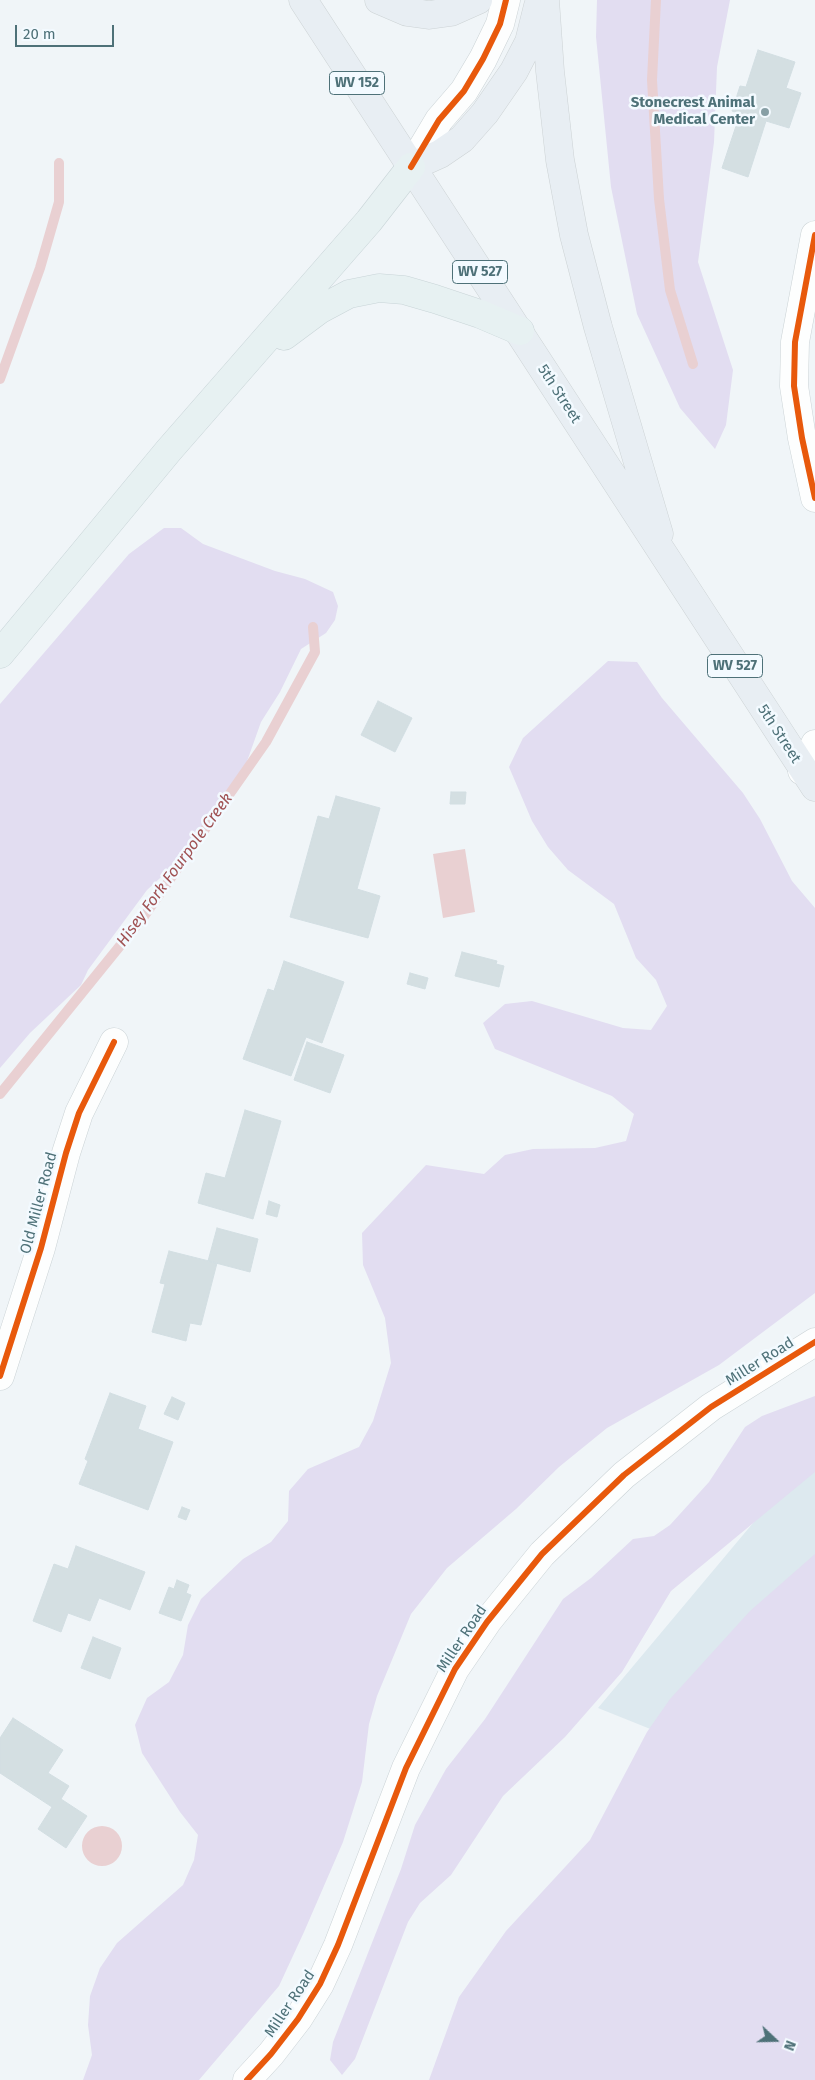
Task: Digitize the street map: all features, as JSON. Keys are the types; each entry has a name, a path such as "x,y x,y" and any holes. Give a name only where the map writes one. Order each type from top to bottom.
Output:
{"highway":[{"path":"0,654 169,450 369,221 411,167"},
{"path":"229,382 320,310 349,294 379,288 404,290 435,299 480,314 520,332"}],"main road":[{"name":"5th Street","path":"303,0 809,779"},
{"path":"379,0 407,12 429,15 451,12 478,0"},
{"path":"411,167 440,154 462,139 485,113 514,71 529,42 539,0"},
{"path":"545,0 550,71 560,160 574,235 598,327 667,562"}],"street":[{"path":"411,167 439,120 464,91 484,59 500,24 506,0"},
{"path":"815,235 795,342 794,386 802,438 815,498"},
{"path":"809,779 815,744"},
{"name":"Old Miller Road","path":"0,1376 41,1248 77,1121 95,1078 114,1042"},
{"name":"Miller Road","path":"247,2080 298,2019 320,1984 338,1945 410,1760 455,1669 487,1622 542,1554 624,1475 711,1407 815,1342"}],"shaded area":[{"path":"597,0 730,0 717,67 714,142 698,262 733,370 726,425 715,449 680,408 637,314 611,187 596,37"},
{"path":"164,528 181,528 203,544 275,571 305,579 333,592 338,606 335,620 326,633 301,649 280,692 261,722 240,781 196,848 147,890 88,970 81,985 30,1033 0,1068 0,704 129,554"},
{"path":"608,661 637,662 662,698 743,793 760,819 792,881 815,908 815,1293 719,1365 607,1428 559,1467 516,1509 447,1568 411,1614 377,1696 369,1724 362,1782 343,1842 279,1986 199,2080 83,2080 92,2055 88,2025 90,1996 100,1968 117,1943 183,1885 194,1860 198,1835 180,1812 142,1753 135,1725 147,1698 169,1682 183,1655 188,1625 201,1599 243,1559 271,1542 288,1521 289,1491 308,1469 359,1447 373,1421 391,1363 385,1318 363,1265 362,1233 426,1165 484,1174 505,1155 533,1149 595,1148 626,1141 634,1114 612,1096 495,1049 483,1023 505,1004 532,1001 623,1028 651,1030 667,1006 656,980 636,958 614,904 568,870 548,847 532,821 509,767 523,738"},
{"path":"465,849 475,912 443,918 433,854"},
{"path":"815,1396 815,1472 671,1591 622,1672 565,1737 503,1796 451,1875 420,1903 408,1922 355,2059 342,2075 330,2060 333,2042 401,1869 415,1825 446,1769 485,1719 563,1599 591,1578 633,1539 654,1536 670,1525 709,1482 745,1427 762,1416"},
{"path":"815,1449 815,2080 740,1765 598,1708"},
{"path":"815,1554 815,2080 429,2080 459,1997 506,1931 590,1840 647,1732 670,1699 750,1611"},
{"path":"102,1826 116,1832 122,1846 116,1860 102,1866 88,1860 82,1846 88,1832"}],"building":[{"name":"Stonecrest Animal Medical Center","path":"758,50 795,62 786,88 801,93 789,128 766,121 748,177 722,168 740,114 732,111 740,86 746,87"},
{"path":"378,701 412,718 395,752 361,735"},
{"path":"451,792 466,792 465,804 450,804"},
{"path":"336,796 380,808 357,889 380,896 368,938 290,917 318,816 329,819"},
{"path":"462,952 497,961 496,964 504,966 499,987 455,976"},
{"path":"284,961 344,982 322,1043 306,1037 291,1076 243,1059 268,989 274,991"},
{"path":"410,973 428,978 425,989 407,984"},
{"path":"307,1042 344,1055 330,1093 294,1080"},
{"path":"245,1110 281,1121 253,1219 198,1203 206,1173 225,1178"},
{"path":"269,1201 280,1205 277,1217 266,1214"},
{"path":"217,1228 258,1239 250,1272 208,1261"},
{"path":"169,1251 217,1263 201,1325 190,1323 186,1341 152,1332 165,1284 160,1283"},
{"path":"110,1393 146,1406 138,1429 173,1442 148,1510 79,1484 88,1461 85,1459"},
{"path":"172,1397 185,1403 178,1420 164,1414"},
{"path":"182,1507 190,1510 186,1520 178,1517"},
{"path":"76,1546 145,1572 130,1610 99,1598 90,1621 68,1613 61,1632 33,1621 54,1564 68,1569"},
{"path":"177,1580 189,1585 186,1593 191,1595 181,1621 159,1613 169,1587 174,1589"},
{"path":"93,1637 121,1648 110,1679 81,1668"},
{"path":"13,1718 63,1750 48,1773 69,1786 61,1799 87,1816 66,1848 38,1829 52,1807 0,1773 0,1738"}],"waterway":[{"path":"656,0 652,80 659,199 670,290 693,364"},
{"name":"Hisey Fork Fourpole Creek","path":"0,379 40,268 59,202 59,163"},
{"name":"Hisey Fork Fourpole Creek","path":"0,1094 145,915 266,742 315,652 313,627"}],"cycle path":[{"path":"411,167 439,120 464,91 483,59 500,24 506,0"},
{"path":"815,235 795,342 794,386 802,438 815,498"},
{"path":"0,1376 41,1248 66,1153 79,1113 114,1042"},
{"path":"247,2080 271,2054 298,2019 320,1984 338,1945 406,1768 455,1669 487,1622 542,1554 624,1475 711,1407 815,1342"}],"place":[{"name":"Stonecrest Animal Medical Center","path":"765,112"}]}
